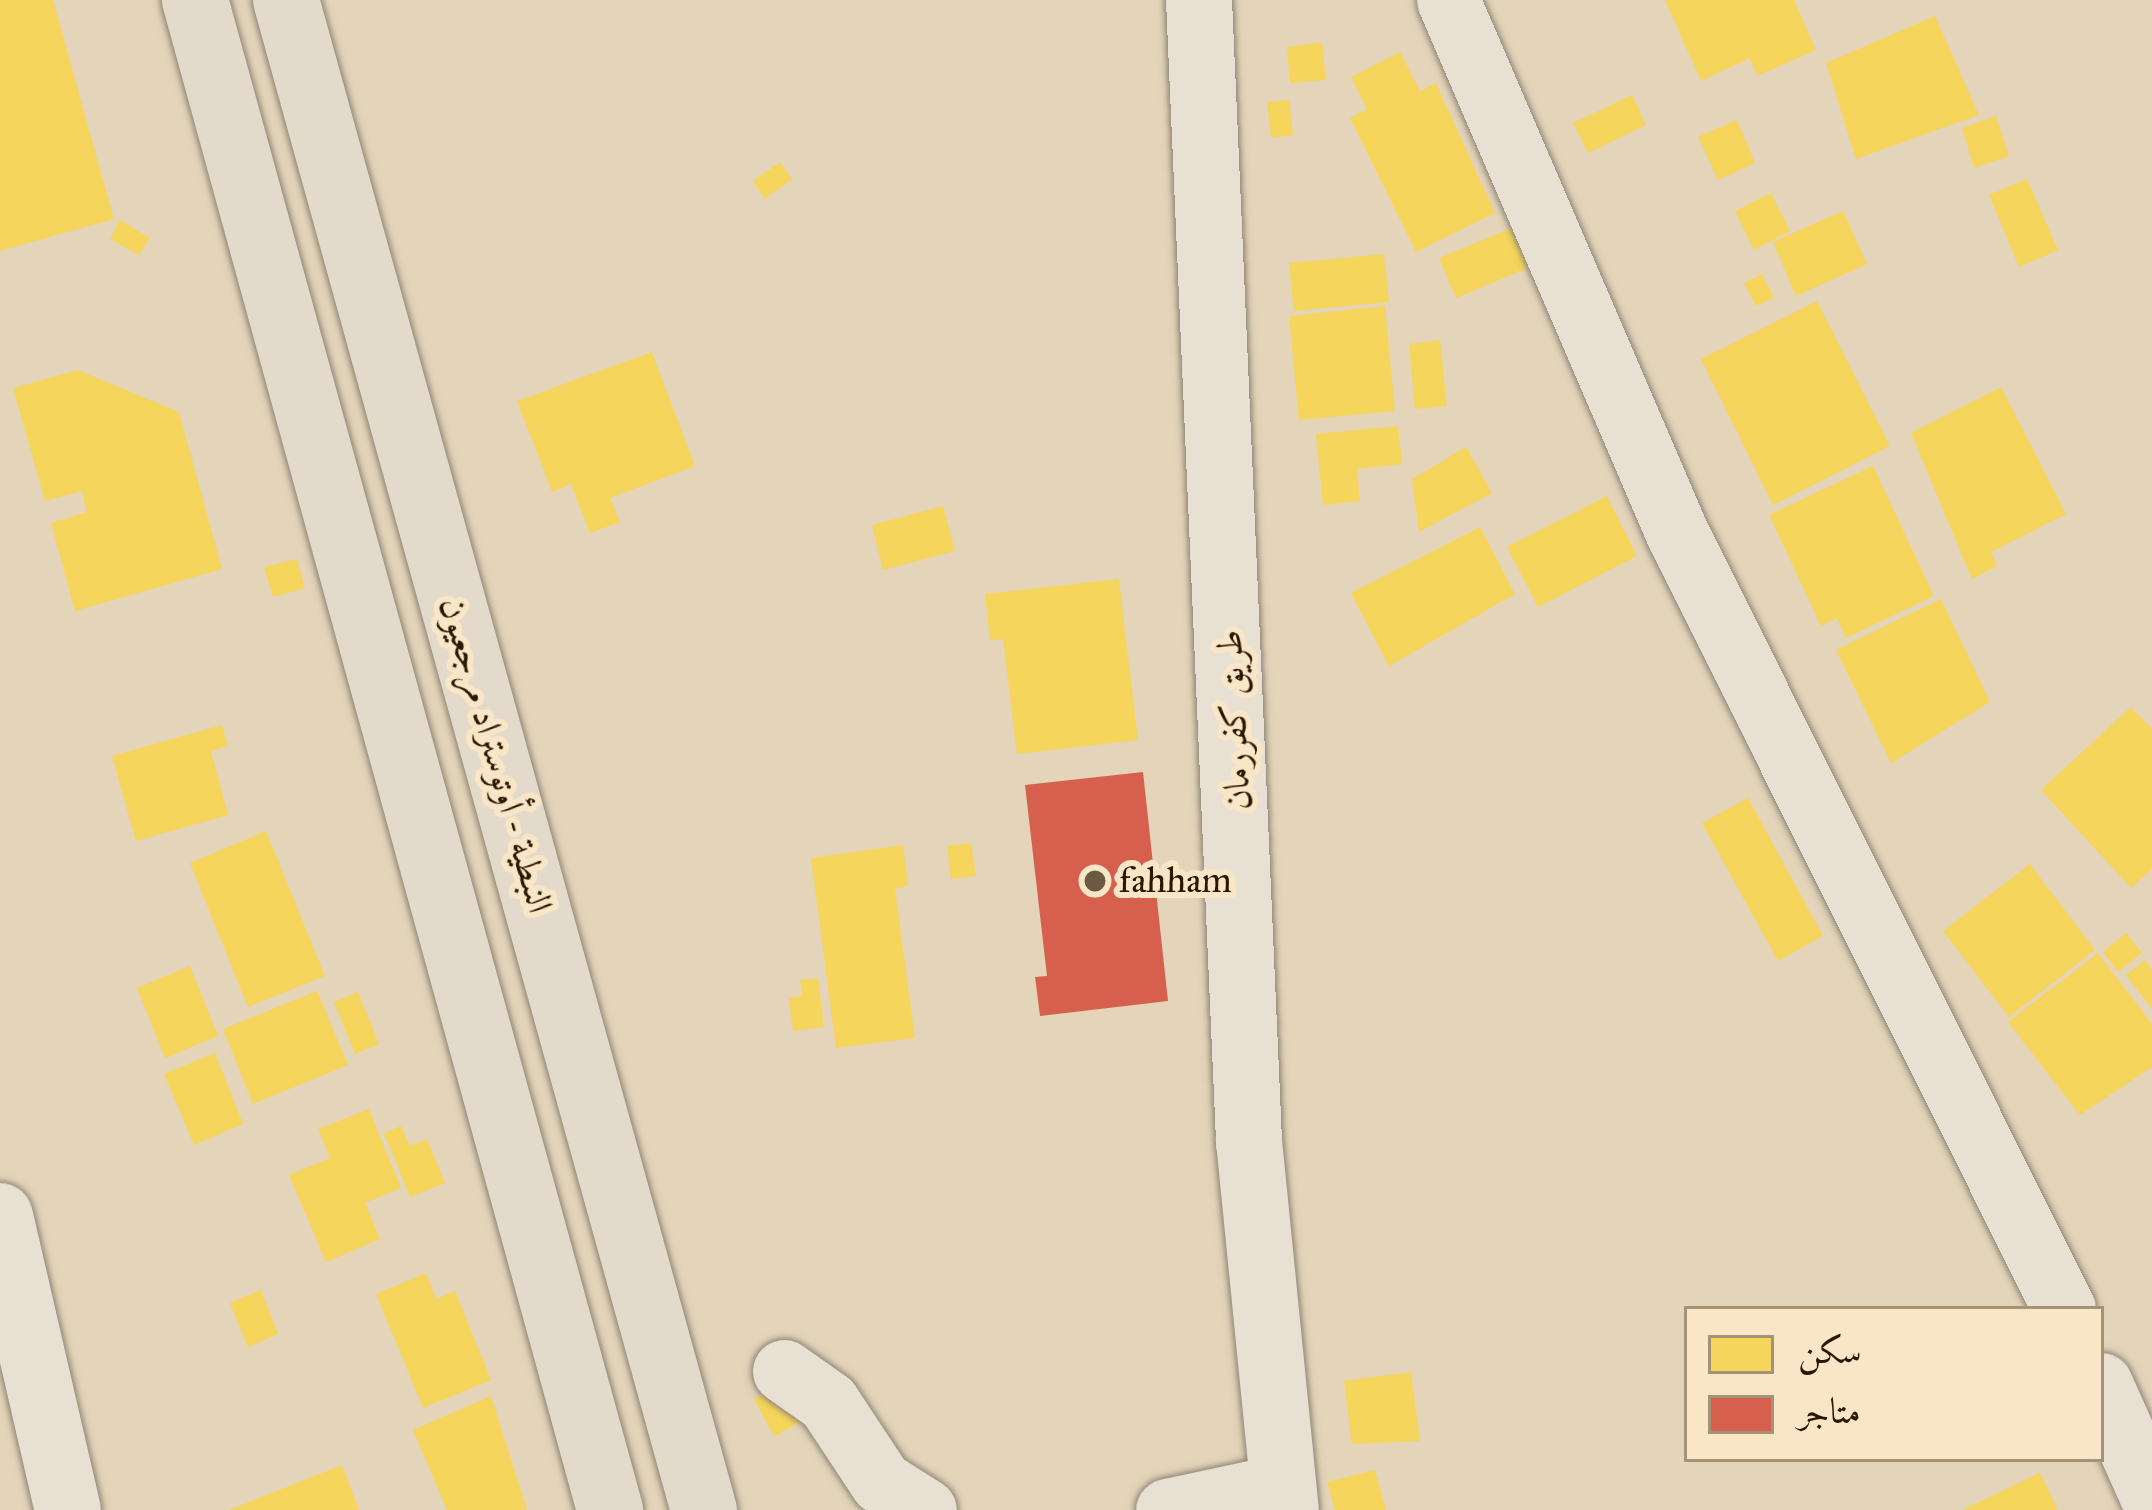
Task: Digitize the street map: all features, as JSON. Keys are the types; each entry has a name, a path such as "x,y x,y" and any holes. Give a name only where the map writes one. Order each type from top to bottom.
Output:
{"highway":[{"path":"195,0 610,1510"},
{"name":"النبطية - أوتوستراد مرجعيون","path":"286,0 704,1510"}],"main road":[{"name":"طريق كفررمان","path":"1199,0 1250,1141 1283,1498"},
{"path":"0,1216 68,1510"}],"street":[{"path":"1448,0 1677,533 2063,1306"},
{"path":"784,1371 828,1402 881,1482 925,1510"},
{"path":"2104,1389 2146,1466"},
{"path":"1167,1510 1283,1498"}],"building: سكن":[{"path":"0,0 53,0 114,219 0,251"},
{"path":"1665,0 1794,0 1816,50 1757,76 1750,58 1701,81"},
{"path":"1935,16 1979,115 1856,159 1826,63"},
{"path":"1322,42 1326,80 1290,83 1287,47"},
{"path":"1400,52 1420,91 1436,83 1495,213 1416,252 1350,118 1367,109 1351,77"},
{"path":"1632,95 1646,125 1588,153 1573,123"},
{"path":"1289,100 1293,135 1271,138 1267,102"},
{"path":"1996,116 2009,156 1974,168 1962,128"},
{"path":"1737,120 1755,163 1718,180 1698,137"},
{"path":"780,162 792,179 765,199 753,181"},
{"path":"2027,179 2058,250 2019,267 1989,195"},
{"path":"1771,193 1790,231 1754,250 1735,211"},
{"path":"1843,211 1867,264 1796,296 1773,242"},
{"path":"120,220 150,238 139,255 110,239"},
{"path":"1512,228 1528,268 1456,298 1439,258"},
{"path":"1384,254 1389,302 1294,311 1289,263"},
{"path":"1762,274 1774,298 1756,306 1744,283"},
{"path":"1817,301 1890,446 1773,505 1701,359"},
{"path":"1385,306 1395,411 1299,420 1289,316"},
{"path":"1440,340 1447,406 1415,409 1409,344"},
{"path":"652,352 695,466 610,498 620,522 590,533 571,484 552,492 517,401"},
{"path":"78,370 179,412 222,569 75,611 51,523 87,512 82,491 45,501 13,388"},
{"path":"2001,387 2066,514 1991,552 1997,566 1972,579 1911,433"},
{"path":"1398,426 1402,464 1357,469 1360,501 1323,505 1316,434"},
{"path":"1466,447 1492,493 1419,532 1412,479"},
{"path":"1873,466 1934,596 1846,638 1837,618 1821,626 1769,515"},
{"path":"1607,496 1637,556 1538,607 1507,547"},
{"path":"943,506 955,551 883,570 872,525"},
{"path":"1480,527 1515,594 1389,666 1351,593"},
{"path":"297,559 305,588 273,597 264,567"},
{"path":"1119,579 1138,740 1017,754 1003,639 990,640 985,594"},
{"path":"1941,599 1990,702 1891,763 1836,650"},
{"path":"2131,707 2152,729 2152,869 2131,888 2041,790"},
{"path":"222,725 228,746 211,751 228,815 136,841 112,756"},
{"path":"1748,798 1823,936 1778,961 1702,823"},
{"path":"266,831 325,976 248,1007 190,863"},
{"path":"971,843 976,876 951,879 947,846"},
{"path":"903,845 908,886 895,889 915,1038 836,1048 811,858"},
{"path":"2030,864 2095,950 2009,1017 1943,931"},
{"path":"2126,933 2142,953 2118,972 2103,952"},
{"path":"2098,953 2152,1024 2152,1067 2080,1115 2008,1022"},
{"path":"2145,960 2152,970 2152,1009 2126,975"},
{"path":"190,966 218,1036 165,1058 137,988"},
{"path":"818,978 824,1027 793,1031 789,998 802,996 800,980"},
{"path":"317,991 348,1065 253,1104 223,1029"},
{"path":"358,992 379,1044 355,1054 334,1002"},
{"path":"215,1053 243,1124 194,1145 164,1074"},
{"path":"369,1109 401,1188 365,1203 380,1239 326,1262 289,1175 330,1158 318,1129"},
{"path":"401,1126 410,1146 427,1139 445,1183 410,1197 384,1133"},
{"path":"426,1273 436,1299 455,1291 491,1380 423,1408 376,1294"},
{"path":"261,1290 278,1334 248,1347 230,1303"},
{"path":"1411,1372 1420,1441 1352,1444 1344,1381"},
{"path":"783,1382 805,1420 774,1436 754,1399"},
{"path":"491,1396 527,1510 447,1510 413,1430"},
{"path":"342,1465 359,1510 229,1510"},
{"path":"1375,1470 1386,1510 1335,1510 1327,1482"},
{"path":"2040,1473 2058,1510 1962,1510"}],"building: متاجر":[{"name":"fahham","path":"1143,772 1168,1001 1040,1016 1035,977 1047,976 1025,785"}],"place":[{"name":"fahham","path":"1095,881"}]}
